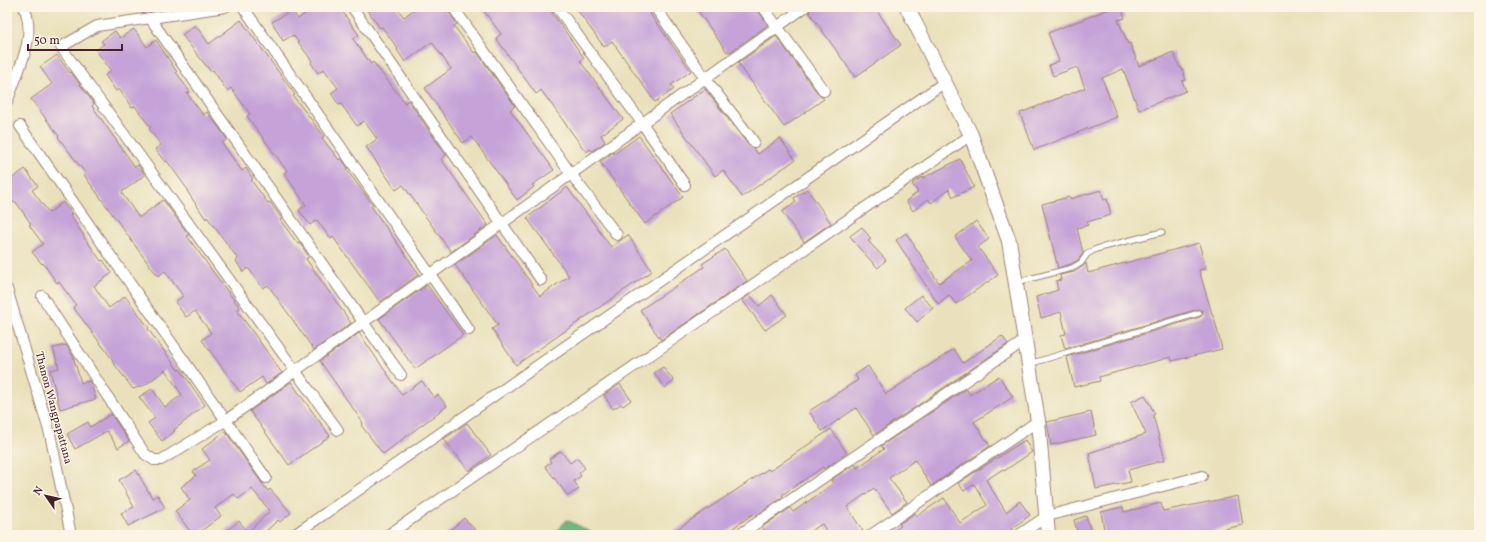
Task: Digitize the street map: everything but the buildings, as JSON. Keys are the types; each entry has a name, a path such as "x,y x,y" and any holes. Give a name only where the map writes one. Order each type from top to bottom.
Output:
{"street":[{"path":"7,103 28,42 28,16 24,7"},
{"path":"225,7 97,26 61,47 294,372 338,430"},
{"path":"243,7 469,330"},
{"path":"352,7 541,280"},
{"path":"453,7 616,235"},
{"path":"557,7 685,185"},
{"path":"655,7 705,78 754,142"},
{"path":"763,7 824,91"},
{"path":"42,296 145,454 154,460 161,460 225,421 805,7"},
{"path":"907,7 971,135 1009,241 1038,421 1048,535"},
{"path":"150,18 363,322 402,375"},
{"path":"294,535 945,82"},
{"path":"20,126 266,478"},
{"path":"388,535 971,135"},
{"name":"Thanon Wangpapattana","path":"7,289 50,434 71,535"},
{"path":"739,535 1024,341"},
{"path":"871,535 1038,421"},
{"path":"1019,535 1047,516 1202,476"}],"lane":[{"path":"1016,283 1077,266 1087,254 1096,249 1162,232"},
{"path":"1028,364 1199,313"}],"green space":[{"path":"567,520 596,535 553,535"}]}
